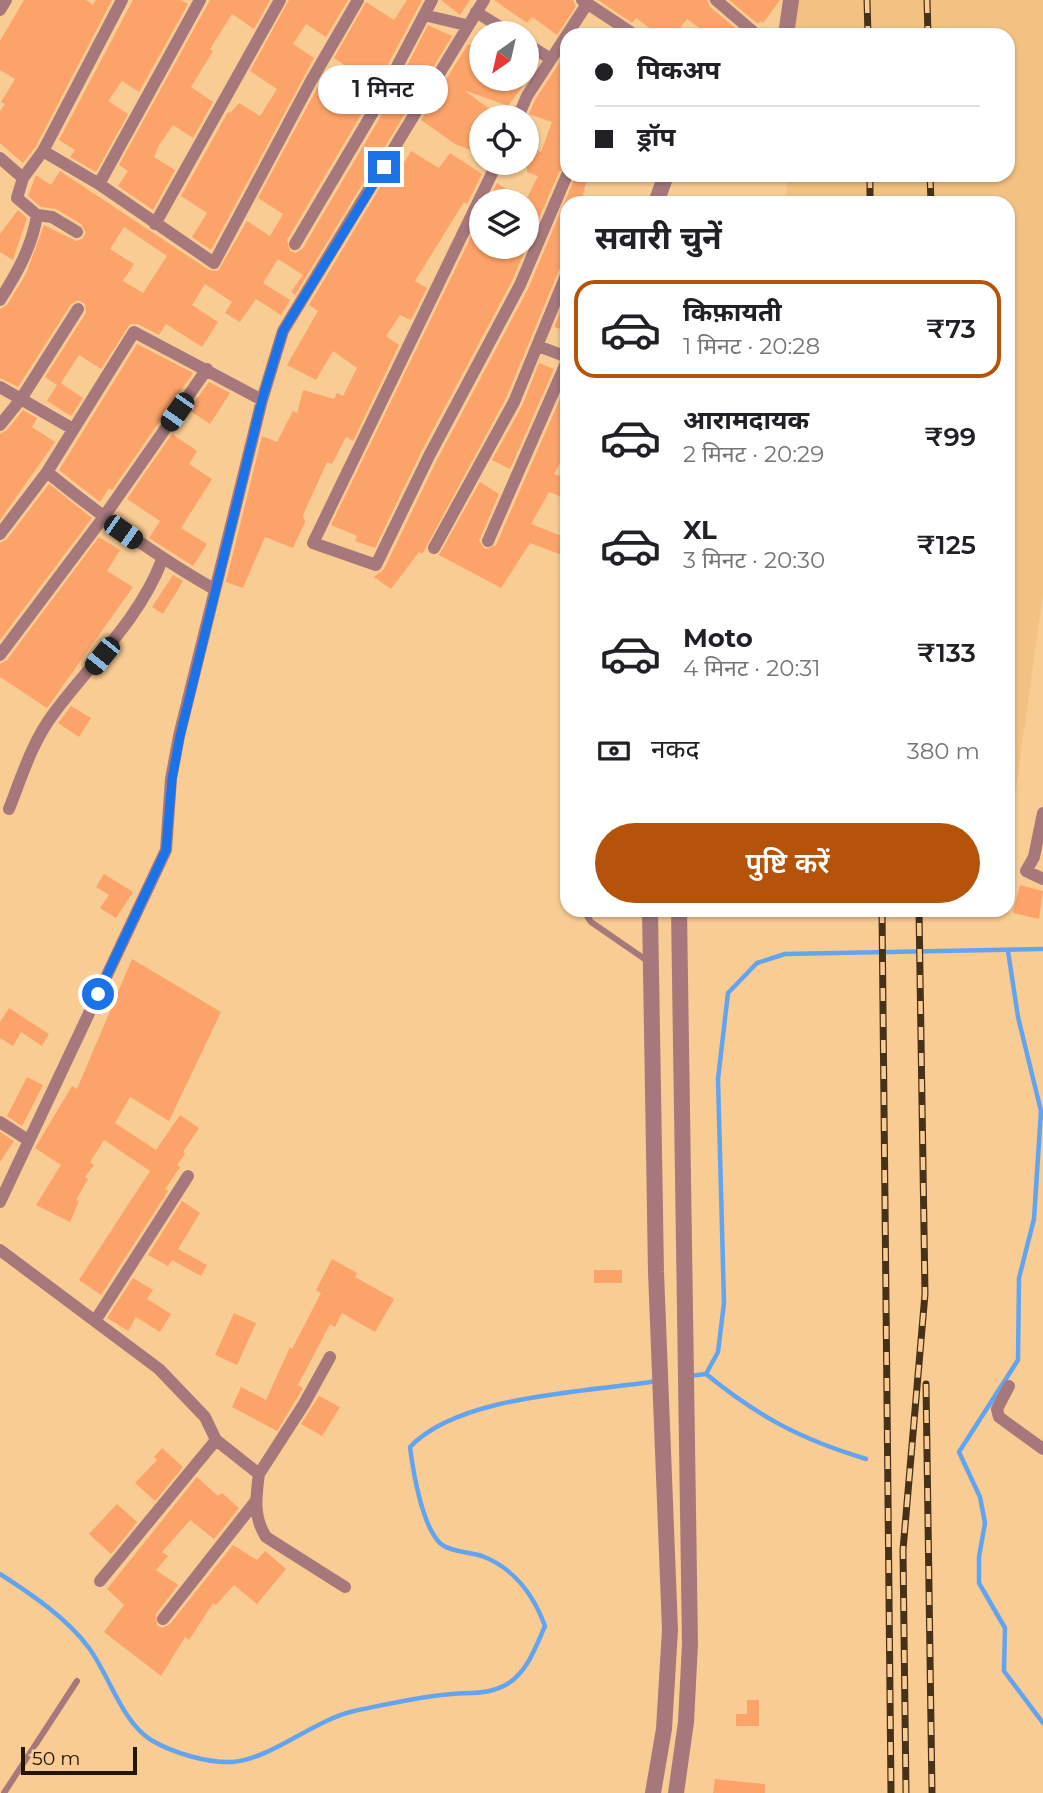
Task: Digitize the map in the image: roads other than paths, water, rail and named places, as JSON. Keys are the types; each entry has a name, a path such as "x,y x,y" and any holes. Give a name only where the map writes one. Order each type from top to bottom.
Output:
{"street":[{"path":"0,10 6,0"},
{"path":"77,232 52,216 37,215 17,198 23,178 43,151 122,0"},
{"path":"99,184 200,0"},
{"path":"155,223 280,0"},
{"path":"43,151 99,184 214,263 311,81 358,0"},
{"path":"295,244 373,112 432,0"},
{"path":"0,1202 166,850 173,768 214,589 243,487 262,400 283,331 414,120 466,25 484,0"},
{"path":"716,0 749,28"},
{"path":"787,28 792,0"},
{"path":"569,28 584,2 624,28"},
{"path":"476,12 491,21"},
{"path":"424,15 466,25"},
{"path":"525,105 560,43"},
{"path":"539,52 551,59"},
{"path":"1,163 23,178"},
{"path":"491,175 313,543 376,565 429,456 520,285 564,182"},
{"path":"0,300 5,282 21,267 35,231 37,215"},
{"path":"434,548 514,402 560,291"},
{"path":"0,425 21,399 78,309"},
{"path":"0,534 47,472 134,332 262,400"},
{"path":"538,346 560,356"},
{"path":"0,655 103,518 207,369"},
{"path":"488,541 560,375"},
{"path":"0,387 73,429"},
{"path":"47,472 103,518 162,560 214,589"},
{"path":"9,809 32,747 54,713 122,630 155,579 162,560"},
{"path":"1043,813 1034,857 1026,871 1043,879"},
{"path":"650,917 656,1272 670,1630 664,1729 653,1793"},
{"path":"676,1793 686,1722 690,1644 679,917"},
{"path":"0,1122 28,1140"},
{"path":"95,1321 188,1176"},
{"path":"0,1250 159,1368 205,1417 216,1440 259,1474"},
{"path":"330,1357 304,1404 259,1474 255,1502 261,1528 273,1544 345,1587"},
{"path":"1009,1386 997,1413 1039,1447 1043,1433"},
{"path":"100,1581 216,1440"},
{"path":"163,1619 255,1502"}],"lane":[{"path":"588,917 651,963"},
{"path":"4,1793 77,1681"}],"waterway":[{"path":"689,1376 706,1374 718,1352 724,1303 718,1079 728,993 757,963 785,954 1043,949"},
{"path":"1008,951 1018,1017 1041,1111 1034,1219 1019,1278 1018,1360 959,1452 980,1497 985,1523 979,1557 979,1583 1005,1628 1004,1671 1043,1723"},
{"path":"706,1374 744,1403 781,1425 800,1435 866,1459"},
{"path":"0,1574 48,1607 80,1637 96,1659 124,1710 141,1732 169,1749 201,1759 222,1762 246,1760 323,1722 354,1711 420,1698 493,1690 516,1678 531,1657 545,1626 529,1594 504,1568 482,1556 445,1547 434,1536 420,1498 410,1447 432,1430 459,1416 491,1406 561,1393 657,1381"}],"railway":[{"path":"867,0 868,28"},
{"path":"927,0 928,28"},
{"path":"870,182 870,196"},
{"path":"930,182 931,196"},
{"path":"882,917 891,1793"},
{"path":"906,1793 903,1550 925,1294 919,917"},
{"path":"926,1384 932,1793"}]}
